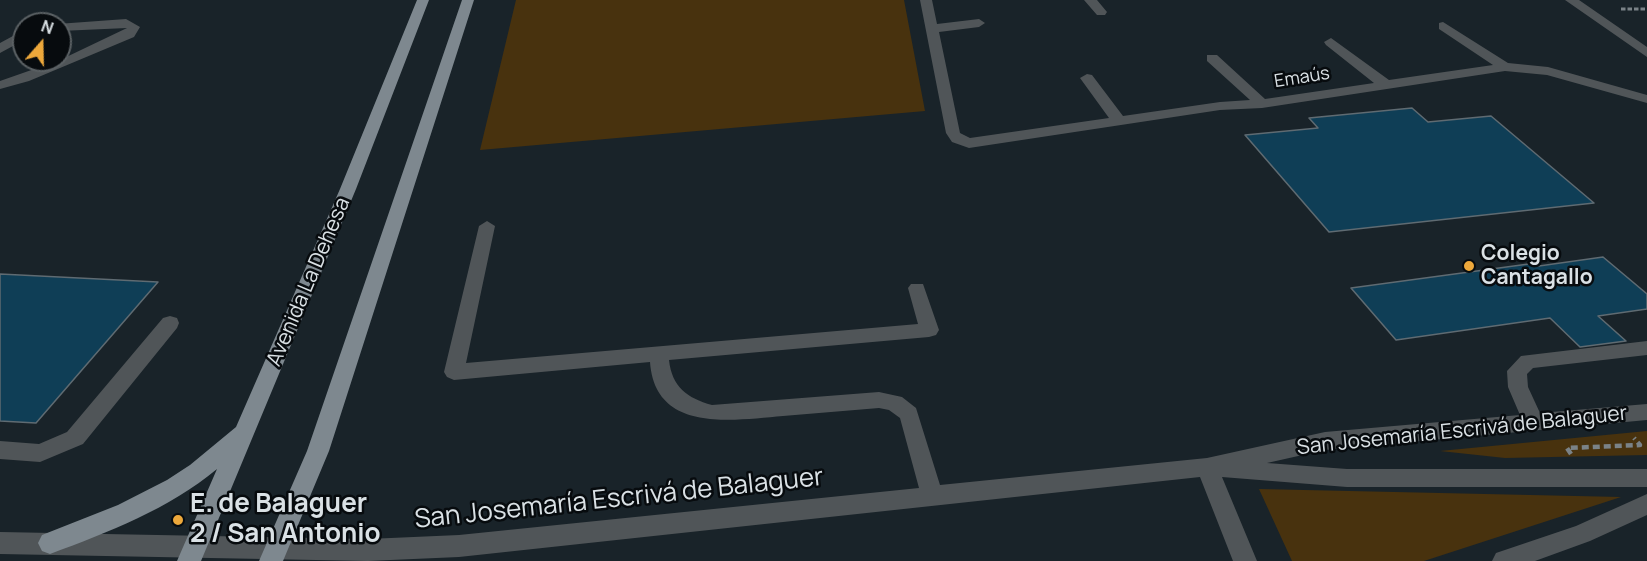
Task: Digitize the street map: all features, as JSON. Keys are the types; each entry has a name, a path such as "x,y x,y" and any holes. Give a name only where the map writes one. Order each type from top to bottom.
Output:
{"main road":[{"name":"Avenida La Dehesa","path":"193,554 383,104 423,0"},
{"path":"274,555 318,451 468,0"},
{"path":"50,543 121,516 158,498 210,463 248,425"}],"street":[{"path":"926,0 932,29 980,23"},
{"path":"1090,0 1101,12"},
{"path":"1571,0 1647,53"},
{"path":"72,26 126,23 134,27 129,34 72,58"},
{"path":"1443,26 1505,67"},
{"name":"Emaús","path":"932,29 951,128 954,136 961,141 982,143 1505,67 1548,71 1647,99"},
{"path":"1331,42 1386,85"},
{"path":"1212,58 1262,104"},
{"path":"0,85 38,72"},
{"path":"1087,78 1120,122"},
{"path":"487,226 453,372 929,330 917,288"},
{"path":"0,450 40,453 75,438 170,323"},
{"path":"1534,422 1518,387 1517,371 1528,361 1647,348"},
{"path":"659,354 663,384 682,403 712,413 879,400 895,404 909,414 932,496"},
{"name":"San Josemaría Escrivá de Balaguer","path":"0,543 50,543 193,554 274,555 459,546 1207,467 1325,441 1647,412"},
{"name":"San Josemaría Escrivá de Balaguer","path":"1207,467 1347,478 1647,478"},
{"path":"1207,467 1245,561"},
{"path":"1504,561 1582,534 1647,504"}],"path":[{"path":"1620,9 1647,9"},
{"path":"1591,479 1567,448 1640,445 1614,415"}],"shaded area":[{"path":"516,0 904,0 925,111 480,150"},
{"path":"1647,431 1647,455 1505,458 1440,451"},
{"path":"1259,489 1621,497 1424,561 1292,561"}],"building":[{"path":"1412,108 1428,122 1491,116 1594,203 1329,232 1245,135 1318,128 1309,118"},
{"path":"1603,257 1647,294 1647,309 1598,316 1626,341 1580,347 1550,318 1396,340 1351,288 1536,263 1539,266"},
{"path":"0,274 158,282 36,423 0,421"}],"place":[{"name":"Colegio Cantagallo","path":"1469,266"},
{"name":"E. de Balaguer 2 / San Antonio","path":"178,520"}]}
